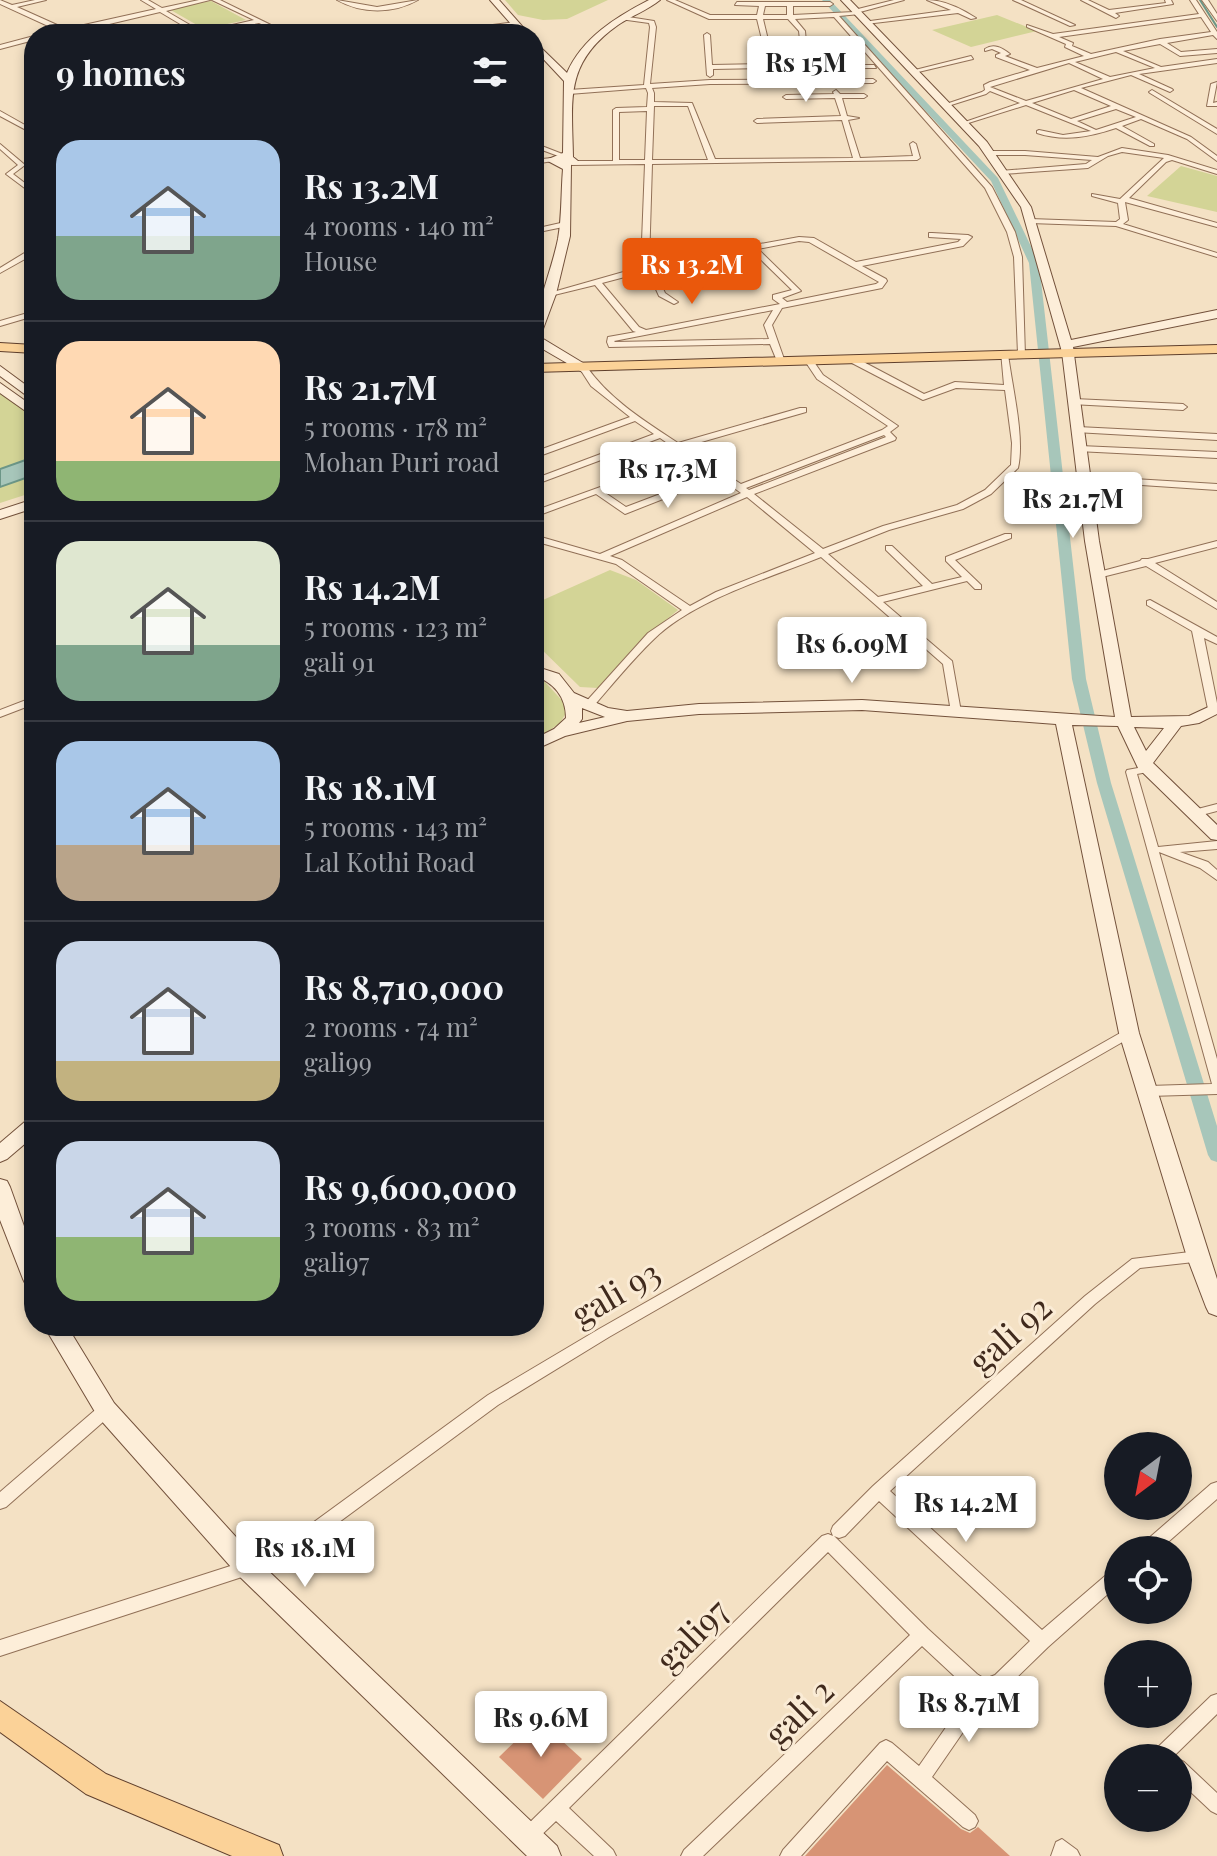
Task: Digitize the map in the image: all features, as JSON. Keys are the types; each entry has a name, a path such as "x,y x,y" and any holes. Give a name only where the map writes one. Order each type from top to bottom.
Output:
{"main road":[{"path":"0,347 24,351"},
{"path":"544,366 853,360 1062,350 1217,347"},
{"path":"581,367 1024,352"},
{"path":"0,354 24,353"},
{"path":"0,1715 96,1784 268,1856"}],"street":[{"path":"0,9 43,0"},
{"path":"144,0 185,24"},
{"path":"101,24 207,0"},
{"path":"215,0 266,24"},
{"path":"340,0 365,10 393,8 412,0"},
{"path":"494,0 515,24"},
{"path":"544,310 565,224 568,168 564,160 569,86 589,45 622,18 656,0"},
{"path":"670,0 709,17 860,16 959,11"},
{"path":"845,0 964,124 989,153 1026,207 1074,402 1098,575 1124,722 1147,766 1217,835"},
{"path":"860,16 901,0"},
{"path":"930,0 973,18"},
{"path":"1016,0 1072,25"},
{"path":"1084,0 1119,18"},
{"path":"1109,12 1170,4 1168,0"},
{"path":"946,105 984,93 992,83 1069,61 1160,41 1216,35 1193,0"},
{"path":"1206,0 1217,5"},
{"path":"1206,0 1216,16"},
{"path":"0,2 49,24"},
{"path":"738,17 736,2 830,4"},
{"path":"762,4 760,17 771,66 778,82"},
{"path":"790,4 790,17 802,31 805,82 811,109"},
{"path":"837,15 988,187 1011,232 1018,257 1024,352"},
{"path":"1130,30 1203,17"},
{"path":"1053,36 1203,17"},
{"path":"622,18 651,21 653,27 647,85 651,93 642,269"},
{"path":"246,24 259,21"},
{"path":"1029,26 1090,56"},
{"path":"707,35 710,82"},
{"path":"0,47 24,41"},
{"path":"1160,41 1180,54 1217,51"},
{"path":"766,42 804,46"},
{"path":"767,50 804,46"},
{"path":"987,50 992,47 1007,54 998,56 1037,70"},
{"path":"1116,50 1160,67"},
{"path":"544,56 569,86"},
{"path":"914,71 971,58"},
{"path":"1069,61 1109,79"},
{"path":"964,124 1132,73 1217,61"},
{"path":"830,66 857,160"},
{"path":"709,67 874,67"},
{"path":"1132,73 1170,90"},
{"path":"569,86 873,81"},
{"path":"1217,84 1214,84 1209,105 1217,104"},
{"path":"988,88 1093,130"},
{"path":"1075,88 1189,138 1217,159"},
{"path":"1152,92 1213,126 1217,132"},
{"path":"786,97 864,96"},
{"path":"616,162 616,110 690,104 712,161"},
{"path":"1070,121 1118,106"},
{"path":"2,117 24,126"},
{"path":"1039,132 1054,139 1116,126 1142,117"},
{"path":"757,121 856,118"},
{"path":"1116,126 1152,145"},
{"path":"544,161 917,158 913,144"},
{"path":"1,148 15,162 24,162"},
{"path":"544,150 564,160"},
{"path":"1002,172 1088,166 1122,150 1195,163 1217,159"},
{"path":"989,153 1054,154 1099,159"},
{"path":"1168,157 1217,172"},
{"path":"1122,200 1168,157"},
{"path":"15,162 9,174 24,185"},
{"path":"1094,195 1217,225"},
{"path":"1117,224 1124,220 1122,200"},
{"path":"1030,221 1117,224 1217,255"},
{"path":"544,229 565,224"},
{"path":"854,265 960,244 968,237 932,235"},
{"path":"550,294 642,269 799,239 811,240 883,281 879,286 611,339 612,345 774,341"},
{"path":"752,247 797,291 776,297 782,305"},
{"path":"0,271 24,257"},
{"path":"642,269 653,275 662,294 674,302"},
{"path":"598,283 636,329 645,332"},
{"path":"780,359 768,325 782,305"},
{"path":"1062,350 1217,314"},
{"path":"0,324 24,317"},
{"path":"544,344 581,367 594,384 636,418 743,491 878,600 948,663 956,712"},
{"path":"588,706 652,635 689,610 719,594 886,528 960,507 988,492 1015,466 1016,443 1004,354"},
{"path":"853,360 923,397 955,385 1009,388"},
{"path":"603,556 894,426 820,377 809,361"},
{"path":"0,370 24,389"},
{"path":"0,387 24,405"},
{"path":"1074,402 1183,407"},
{"path":"677,446 803,410"},
{"path":"544,451 636,418"},
{"path":"1078,430 1217,437"},
{"path":"544,478 660,435"},
{"path":"1080,449 1217,455"},
{"path":"544,510 693,456"},
{"path":"597,491 625,511 720,474"},
{"path":"1084,479 1217,487"},
{"path":"0,515 24,507"},
{"path":"978,587 949,559 1008,536"},
{"path":"544,541 619,562 689,610"},
{"path":"1098,575 1217,544"},
{"path":"889,548 930,587"},
{"path":"1145,561 1217,606"},
{"path":"878,600 969,578"},
{"path":"1150,603 1217,641"},
{"path":"544,740 559,733 627,716 699,709 862,705 1070,720 1177,721 1213,712 1197,629"},
{"path":"544,666 574,704 574,719 559,733"},
{"path":"544,674 554,677"},
{"path":"568,696 588,706 627,716"},
{"path":"0,714 24,704"},
{"path":"1070,720 1129,1033 1198,1257 1217,1307"},
{"path":"1177,721 1147,766 1131,772 1217,1082"},
{"path":"1194,813 1217,807"},
{"path":"1217,845 1162,849 1204,865 1217,876"},
{"name":"gali 93","path":"0,1648 283,1554 493,1400 617,1325 1129,1033"},
{"path":"1149,1091 1217,1089"},
{"path":"0,1154 24,1134"},
{"path":"0,1187 24,1255"},
{"name":"gali 92","path":"834,1536 879,1491 1090,1300 1137,1263 1198,1257"},
{"path":"61,1336 106,1410 248,1568 547,1856"},
{"path":"0,1502 106,1410"},
{"path":"1163,1536 1217,1489"},
{"path":"879,1491 1042,1641"},
{"path":"834,1536 922,1635 971,1680 993,1684"},
{"name":"gali97","path":"527,1837 834,1536"},
{"path":"920,1779 993,1684 1104,1587"},
{"name":"gali 2","path":"690,1856 922,1635"},
{"path":"1173,1744 1217,1702"},
{"path":"789,1856 886,1749 969,1821"},
{"path":"1192,1781 1217,1805"},
{"path":"556,1808 607,1856"},
{"path":"1060,1856 1062,1848 1071,1856"}],"green space":[{"path":"505,0 608,0 567,19 543,20 518,15"},
{"path":"211,1 246,20 227,24 195,24 169,9"},
{"path":"997,15 1037,31 971,47 932,30"},
{"path":"1181,166 1217,176 1217,212 1147,196"},
{"path":"0,392 24,410 24,495 0,503"},
{"path":"610,570 636,580 678,610 636,645 598,688 580,687 544,652 544,600"},
{"path":"544,682 569,708 560,723 544,734"}],"shaded area":[{"path":"24,461 24,479 0,487 0,469"}],"building":[{"path":"538,1719 582,1759 543,1799 499,1757"},
{"path":"887,1765 961,1829 970,1833 978,1827 1010,1856 805,1856"}],"waterway":[{"path":"826,0 995,180 1034,263 1079,679 1104,783 1217,1155"},
{"path":"1200,0 1217,27"}]}
